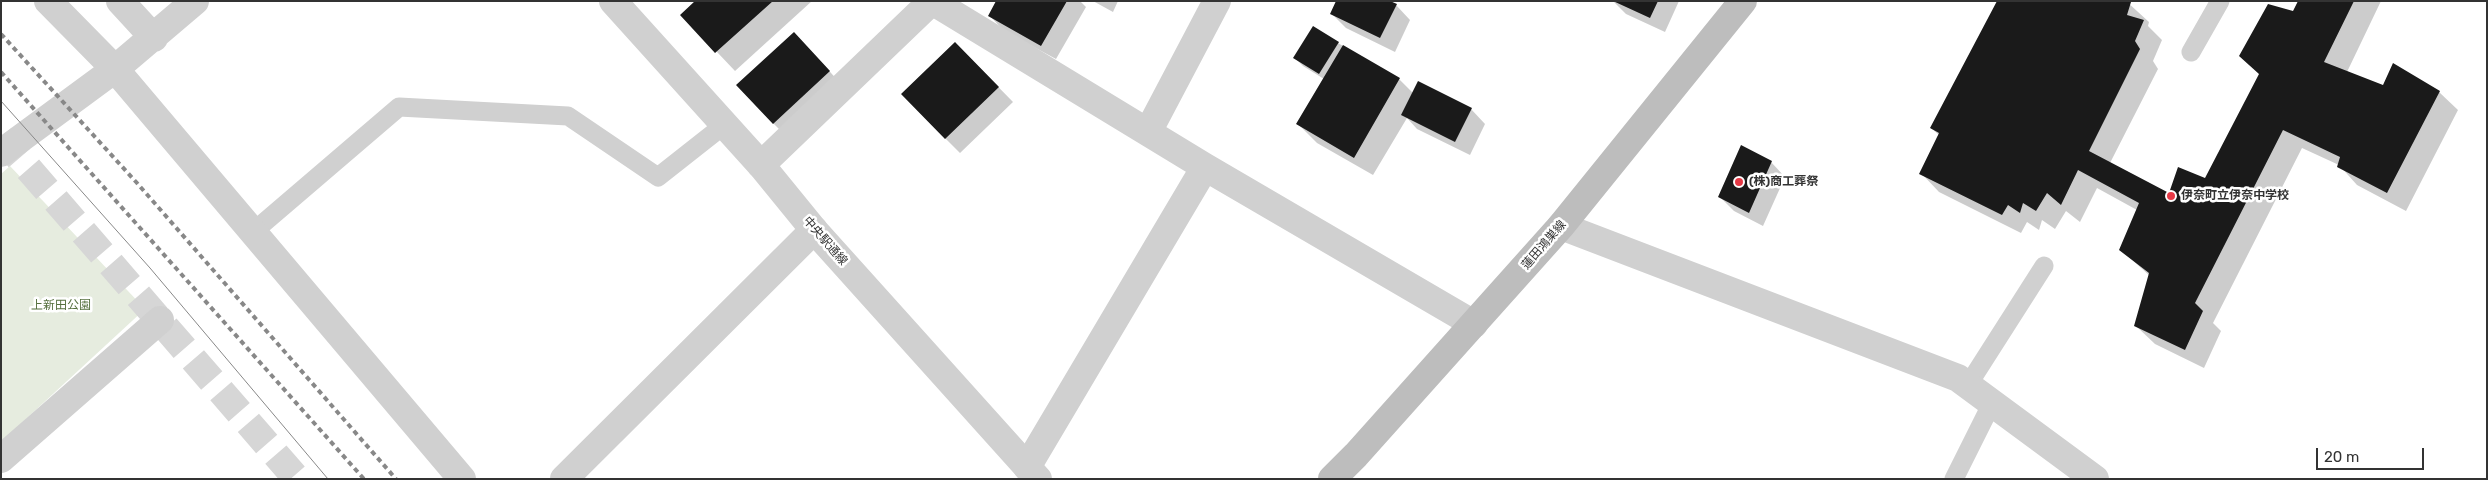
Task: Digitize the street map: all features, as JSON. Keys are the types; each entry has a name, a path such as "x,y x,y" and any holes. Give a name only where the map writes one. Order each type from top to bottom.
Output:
{"main road":[{"name":"蓮田鴻巣線","path":"1332,479 1356,455 1561,226 1743,1"}],"street":[{"path":"48,1 115,69 462,479"},
{"path":"120,1 154,38"},
{"path":"1,153 115,69 154,38 195,1"},
{"name":"中央駅通線","path":"613,1 761,165 814,230 1033,473"},
{"path":"761,165 932,1 1205,166 1474,324"},
{"path":"1148,132 1217,1"},
{"path":"1033,473 1205,166"},
{"path":"1561,226 1958,378 2095,479"},
{"path":"564,479 814,230"},
{"path":"1,459 160,320"}],"lane":[{"path":"2191,52 2220,1"},
{"path":"253,232 400,107 568,116 658,177 724,124"},
{"path":"1968,386 2044,266"},
{"path":"1954,479 1992,403"}],"green space":[{"name":"上新田公園","path":"10,166 145,309 1,442 1,174"}],"building":[{"path":"695,1 773,1 715,53 680,15"},
{"path":"996,1 1067,1 1041,46 988,16"},
{"path":"1336,1 1390,1 1397,4 1380,38 1330,14"},
{"path":"1613,1 1658,1 1650,18"},
{"path":"1997,1 2131,2 2127,15 2144,20 2135,41 2140,49 2089,151 2169,193 2178,167 2205,178 2259,74 2239,56 2268,4 2293,11 2298,1 2354,1 2324,62 2383,85 2393,63 2440,91 2387,193 2337,167 2340,157 2283,130 2195,303 2203,311 2185,350 2134,326 2149,273 2119,250 2139,203 2078,170 2061,205 2047,193 2036,211 2023,203 2020,213 2008,205 2002,215 1919,174 1939,133 1930,128"},
{"path":"1313,26 1339,42 1319,74 1293,58"},
{"path":"794,32 830,71 773,124 736,85"},
{"path":"955,42 999,87 945,139 901,94"},
{"path":"1343,45 1400,78 1354,158 1296,124"},
{"path":"1418,81 1472,108 1455,142 1401,115"},
{"path":"1741,145 1772,161 1749,213 1718,197"}],"tunnel":[{"path":"1,137 297,479"}],"tram line":[{"path":"1,101 150,268 328,479"}],"railway":[{"path":"1,34 137,183 396,479"},
{"path":"1,72 364,479"}],"place":[{"name":"(株)商工葬祭","path":"1739,182"},
{"name":"伊奈町立伊奈中学校","path":"2171,196"}]}
